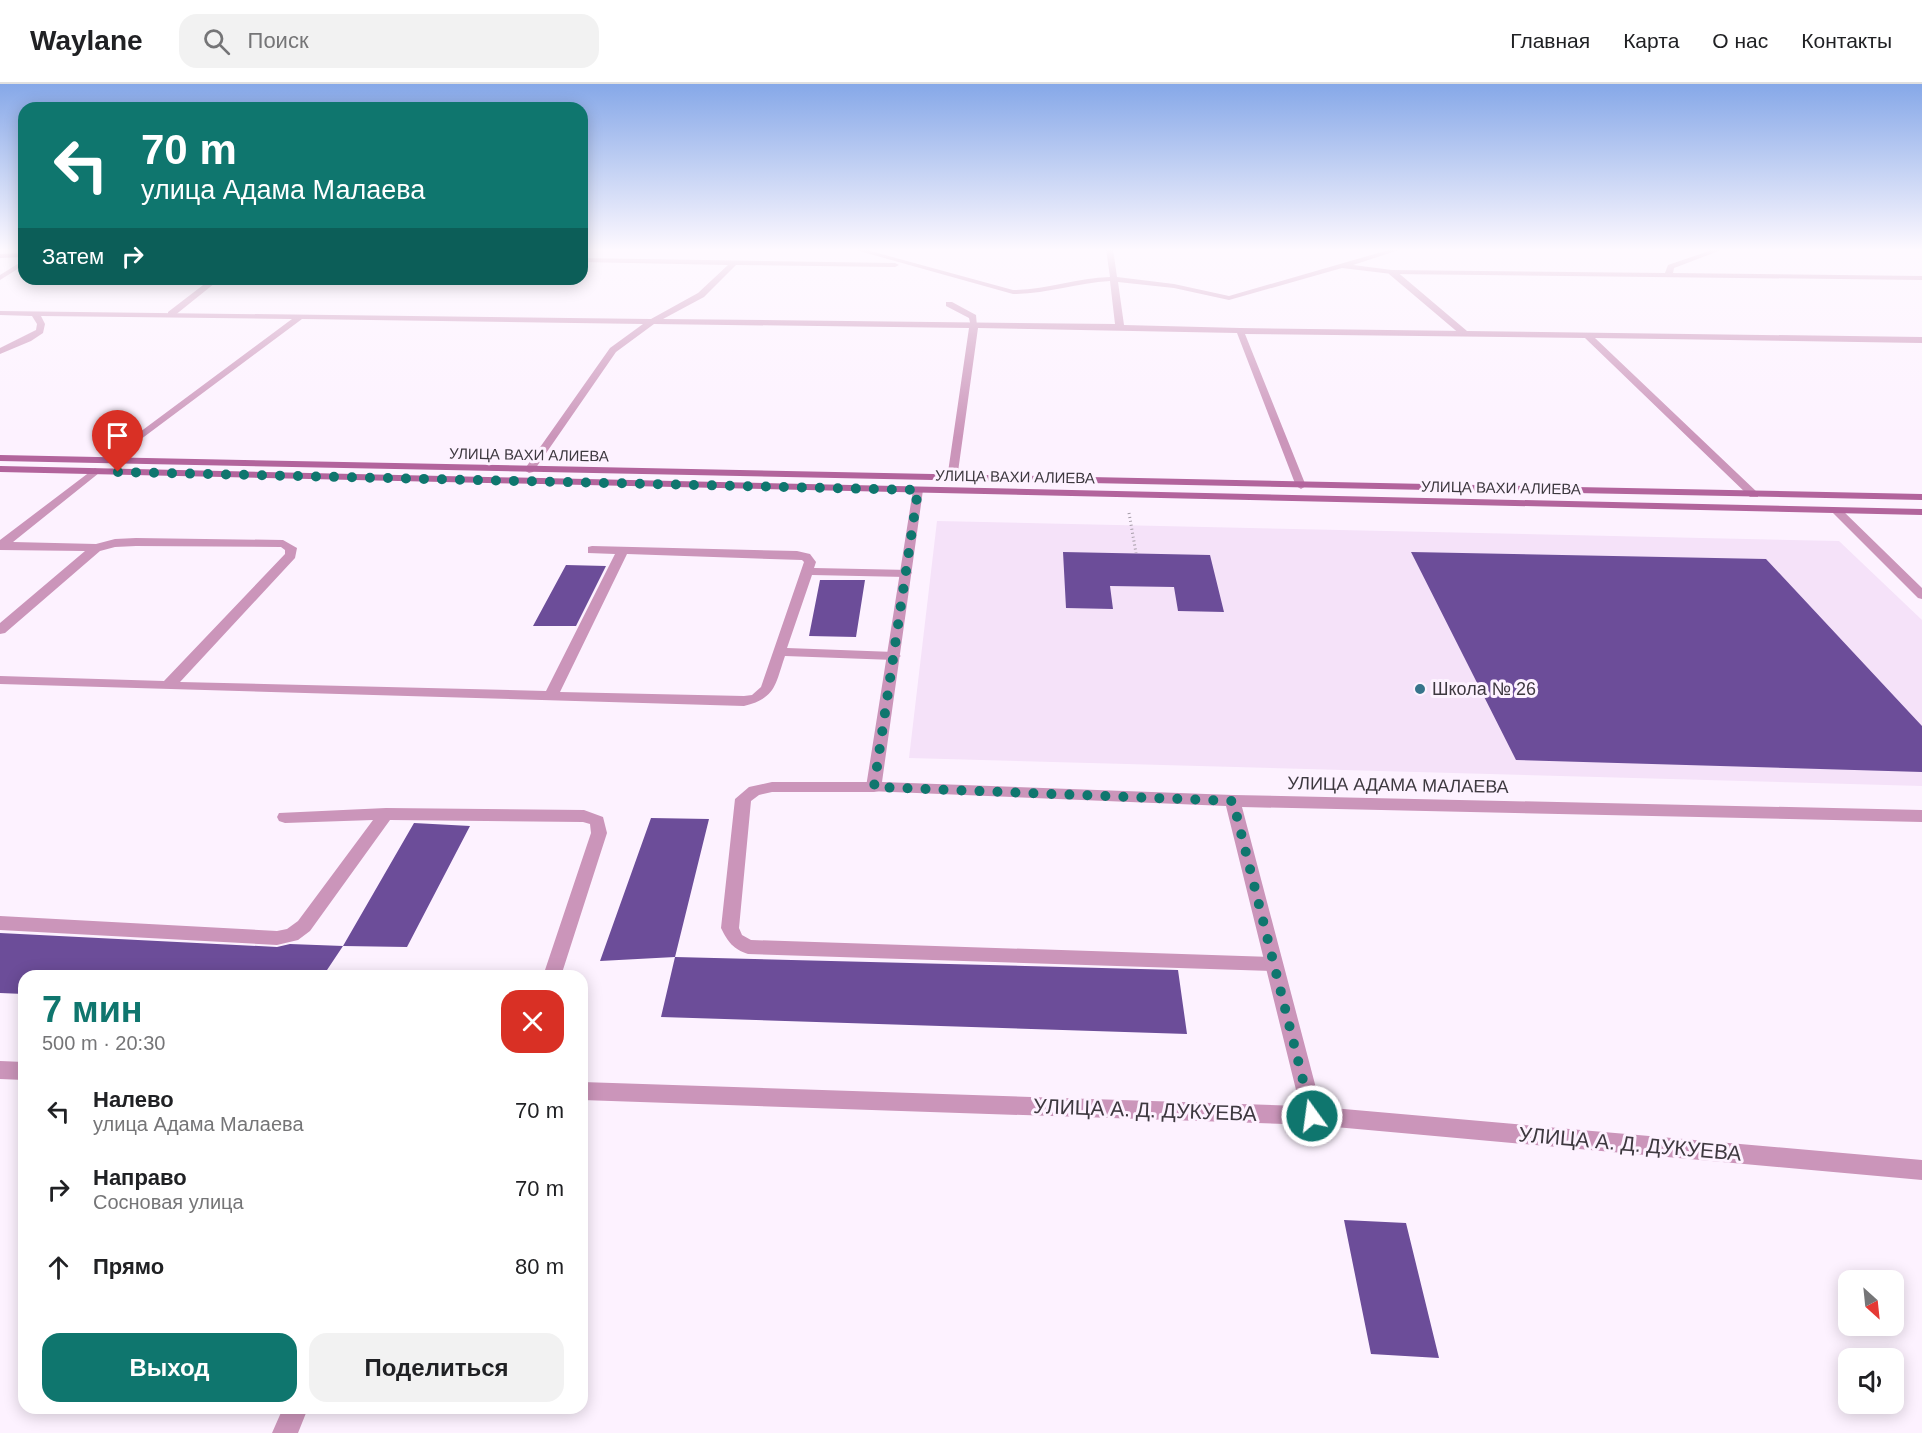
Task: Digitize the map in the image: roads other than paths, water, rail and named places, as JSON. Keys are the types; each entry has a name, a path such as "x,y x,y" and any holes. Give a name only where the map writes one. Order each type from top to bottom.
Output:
{"main road":[{"name":"УЛИЦА ВАХИ АЛИЕВА","path":"0,458 1922,497"},
{"name":"УЛИЦА ВАХИ АЛИЕВА","path":"0,469 1922,512"}],"street":[{"path":"529,470 613,350 651,322 670,312"},
{"path":"952,479 974,325 973,317 964,312"},
{"path":"1118,312 1120,327"},
{"path":"1439,312 1464,333"},
{"path":"0,313 1922,340"},
{"path":"0,351 40,331 41,324 36,313"},
{"path":"109,460 302,316"},
{"path":"1240,331 1301,486"},
{"path":"1587,335 1754,495"},
{"path":"1,545 95,471"},
{"path":"874,787 918,490"},
{"path":"1837,511 1921,592"},
{"path":"1,545 96,548 115,543 136,542 283,544 291,548 291,555 168,686"},
{"path":"0,630 96,548"},
{"path":"0,680 744,701 758,698 767,689 810,562 806,557 592,550"},
{"path":"551,696 623,551"},
{"path":"806,571 906,573"},
{"path":"779,652 894,656"},
{"name":"УЛИЦА АДАМА МАЛАЕВА","path":"1274,964 748,947 736,940 730,928 743,799 754,791 772,787 874,787 1233,801 1922,816"},
{"path":"1233,801 1312,1116"},
{"path":"0,924 277,938 292,935 304,926 386,814"},
{"path":"285,817 386,814 584,816 597,821 599,833 554,970"},
{"path":"0,1070 18,1071"},
{"name":"УЛИЦА А. Д. ДУКУЕВА","path":"588,1091 1312,1116 1922,1170"},
{"path":"285,1433 293,1414"}],"place":[{"name":"Школа № 26","path":"1420,689"}]}
